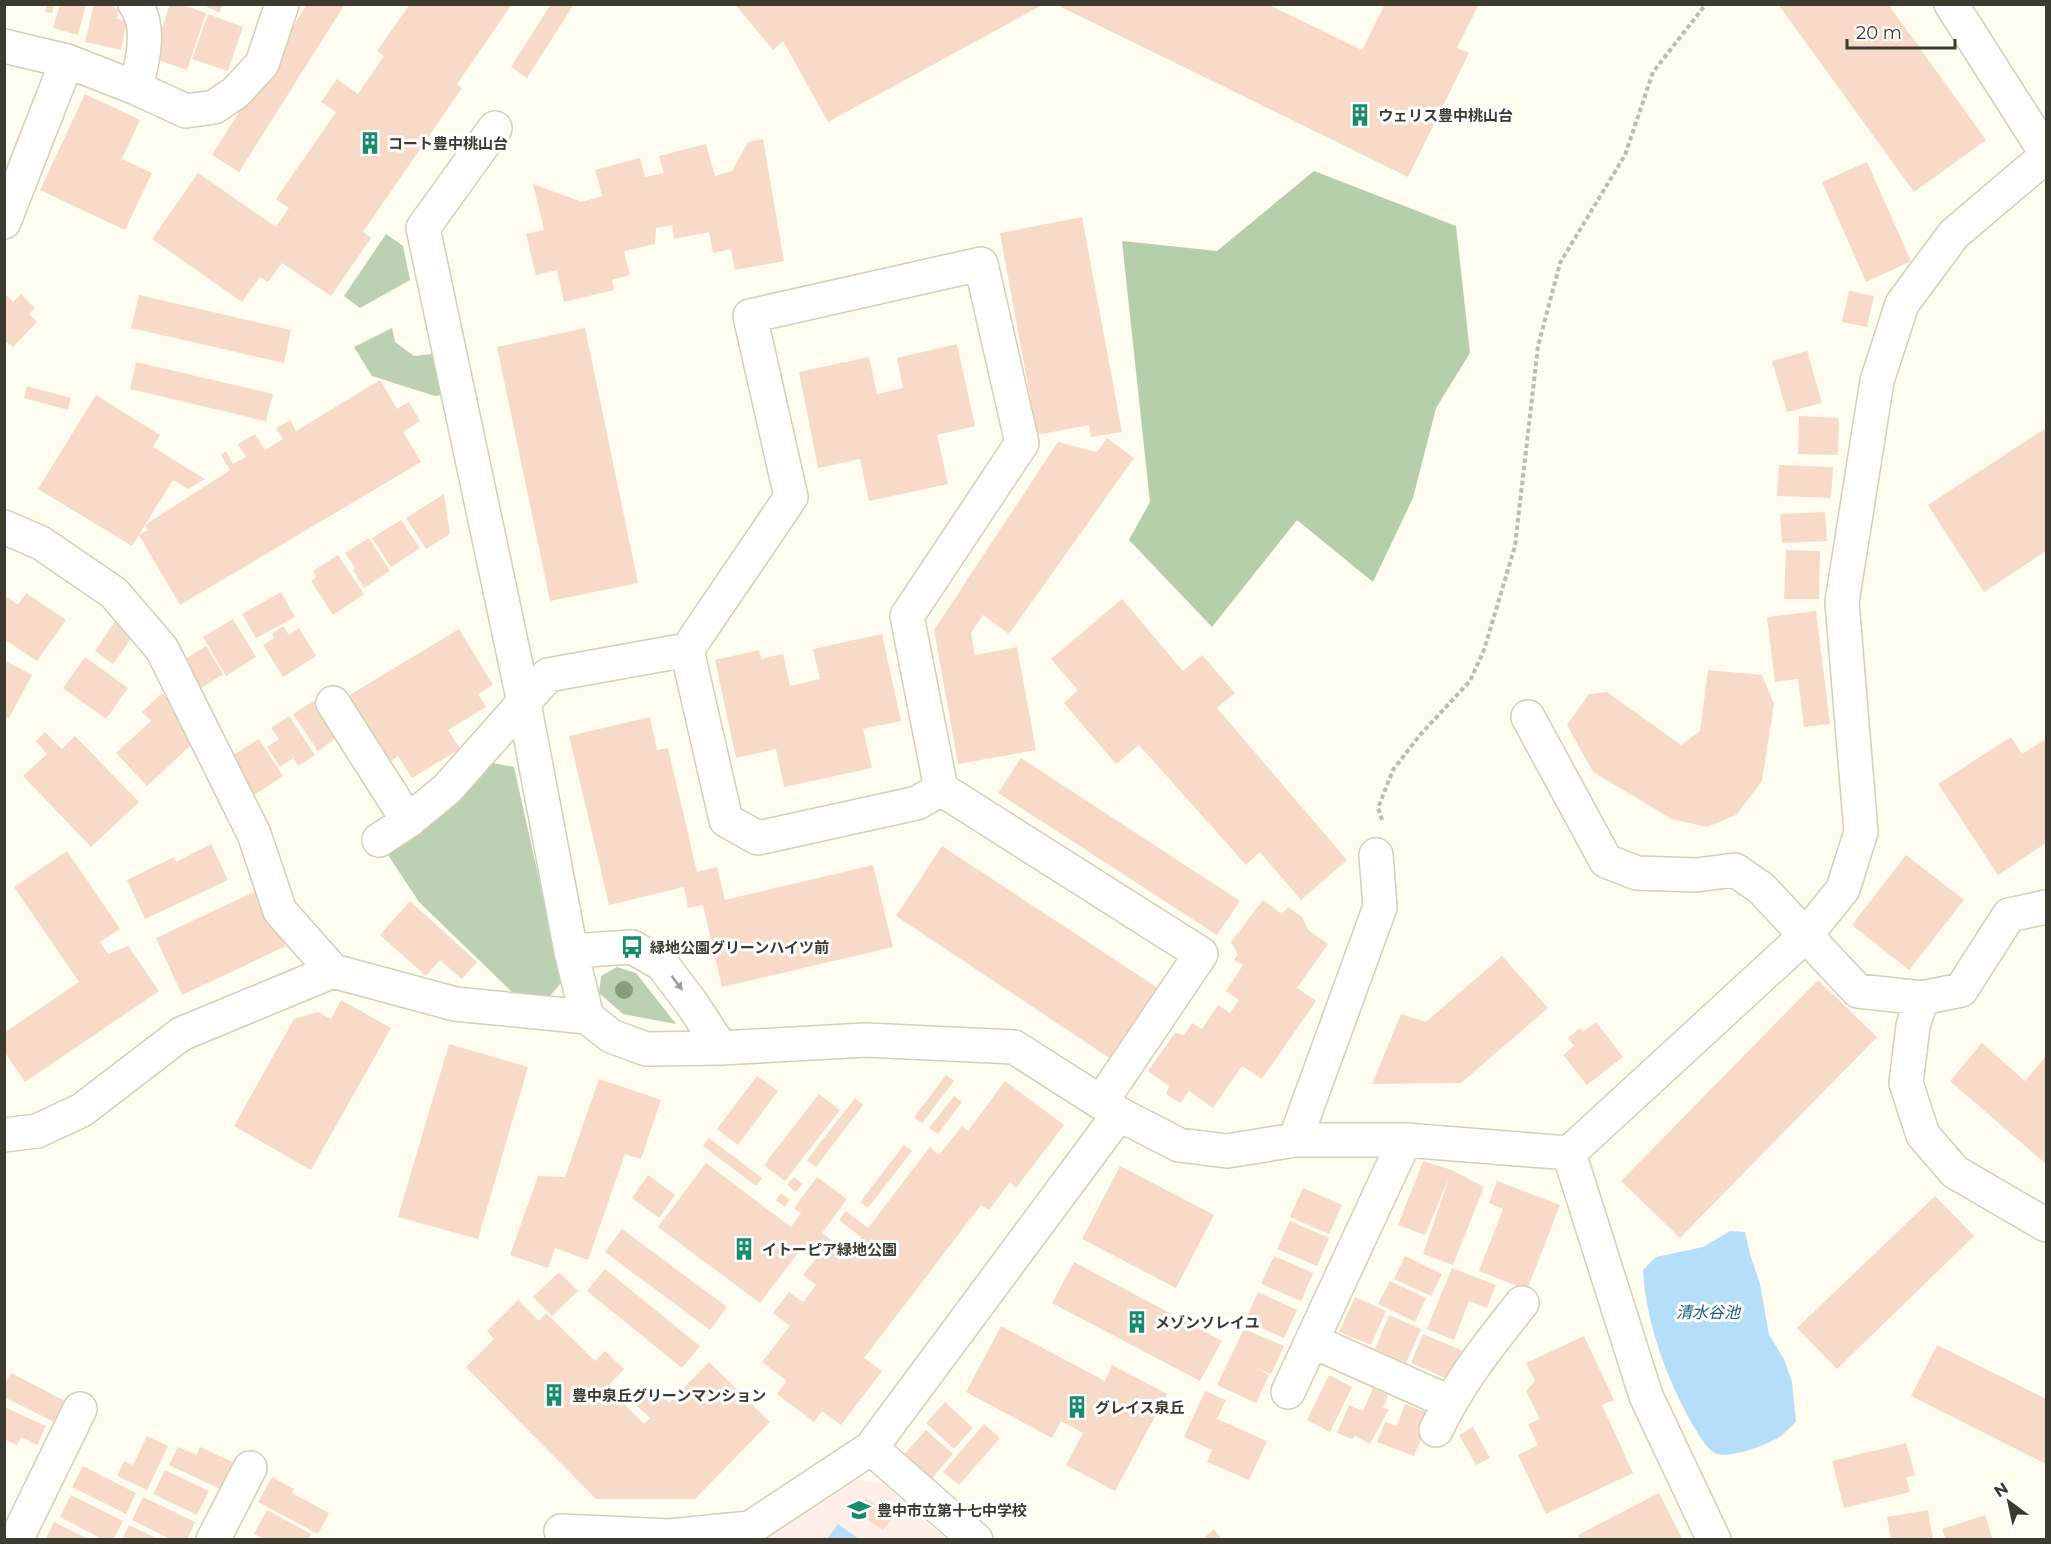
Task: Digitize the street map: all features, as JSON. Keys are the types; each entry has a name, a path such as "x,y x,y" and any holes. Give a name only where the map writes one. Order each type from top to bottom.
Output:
{"street":[{"path":"135,4 141,12 145,47 136,88"},
{"path":"4,46 67,61 136,88 186,111 214,107 235,93 262,64 282,4"},
{"path":"4,527 40,543 114,593 162,649 254,834 280,911 333,971 455,1004 588,1017 611,1036 646,1049 866,1040 1014,1047 1110,1108 1179,1145 1227,1152 1295,1140 1405,1140 1569,1153 1806,935 1843,888 1861,832 1842,602 1876,381 1902,304 1947,243 1954,234 2046,155 1951,4"},
{"path":"4,222 67,61"},
{"path":"495,128 423,228 524,703 571,951 588,1017"},
{"path":"379,840 408,821 447,789 548,675 687,650 791,497 750,316 981,264 1022,443 907,616 941,789 1201,954 1110,1108 871,1448 746,1534 669,1536 561,1531"},
{"path":"687,650 726,820 758,838 917,803 941,789"},
{"path":"333,703 408,821"},
{"path":"1528,717 1606,861 1637,873 1696,875 1735,870 1761,888 1858,991 1922,998 1961,990 2009,915 2046,907"},
{"path":"1295,1140 1380,907 1376,855"},
{"path":"571,951 632,947 662,964 721,1047"},
{"path":"4,1135 37,1131 82,1110 180,1034 333,971"},
{"path":"1922,998 1912,1026 1906,1083 1923,1135 1955,1172 2046,1225"},
{"path":"1288,1392 1405,1140"},
{"path":"1569,1153 1646,1396 1714,1539"},
{"path":"1312,1341 1442,1416 1483,1352 1522,1302"},
{"path":"16,1539 80,1409"},
{"path":"871,1448 976,1539"},
{"path":"213,1539 250,1468"}],"path":[{"path":"1376,855 1388,836 1378,808 1393,770 1419,736 1470,681 1484,650 1515,546 1538,346 1560,263 1625,155 1653,72 1706,4"}],"shaded area":[{"name":"豊中市立第十七中学校","path":"852,1479 883,1484 946,1539 765,1540 768,1535"}],"green space":[{"path":"1314,171 1456,226 1470,353 1436,408 1413,498 1373,582 1297,520 1212,627 1129,540 1150,502 1122,241 1217,251"},
{"path":"386,234 403,246 410,280 360,308 344,296"},
{"path":"392,328 395,342 414,356 432,354 442,395 435,396 372,376 354,347"},
{"path":"488,762 514,767 562,982 548,998 513,993 419,902 386,852"},
{"path":"617,967 636,973 676,1024 623,1014 599,993 601,976"}],"water":[{"name":"清水谷池","path":"1730,1231 1745,1232 1760,1284 1769,1335 1784,1359 1792,1382 1796,1422 1782,1435 1769,1442 1741,1452 1724,1455 1717,1454 1705,1444 1677,1394 1660,1353 1648,1310 1643,1270 1656,1257 1703,1247"},
{"path":"838,1524 859,1539 827,1539"}],"building":[{"path":"47,4 54,5 52,13 45,12"},
{"path":"60,4 86,4 78,35 53,28"},
{"path":"94,4 108,4 119,10 117,19 127,21 121,50 85,42"},
{"path":"170,4 180,4 206,13 187,70 152,58"},
{"path":"202,4 223,4 219,13"},
{"path":"307,4 345,4 239,172 212,155"},
{"name":"コート豊中桃山台","path":"410,4 512,4 457,84 462,88 363,232 371,238 331,296 282,263 268,282 260,277 242,302 152,239 198,173 276,227 289,208 276,199 336,112 321,102 337,79 358,94 384,56 377,51"},
{"path":"551,4 574,4 527,78 511,67"},
{"path":"735,4 1044,4 828,122 783,41 773,50"},
{"name":"ウェリス豊中桃山台","path":"1055,4 1267,4 1362,50 1385,4 1479,4 1457,48 1469,53 1408,177"},
{"path":"1778,4 1888,4 1986,140 1914,192"},
{"path":"208,14 243,27 228,71 192,59"},
{"path":"85,94 140,120 122,159 152,173 125,230 40,190"},
{"path":"763,139 784,261 735,270 731,249 713,253 709,232 674,239 672,225 656,228 655,244 624,251 630,275 612,280 614,290 564,302 557,270 536,275 526,234 544,230 533,184 582,202 602,196 595,170 640,158 645,177 664,173 659,156 706,144 715,176 732,171 748,142"},
{"path":"1867,162 1911,261 1866,282 1822,182"},
{"path":"1082,217 1122,432 1091,437 1089,425 1037,435 1000,233"},
{"path":"1849,291 1874,296 1867,327 1842,322"},
{"path":"4,293 13,302 21,294 35,308 29,314 37,322 13,347 4,340"},
{"path":"139,295 291,330 284,363 131,328"},
{"path":"585,328 638,583 550,601 497,347"},
{"path":"957,344 975,426 937,435 948,484 869,501 860,459 818,468 799,372 869,357 877,394 903,388 897,358"},
{"path":"1807,351 1822,403 1787,412 1772,361"},
{"path":"136,362 273,394 266,421 130,389"},
{"path":"380,380 397,409 409,402 420,421 403,432 421,462 180,605 139,535 148,530 145,525 230,470 221,455 226,451 233,464 246,457 238,444 255,434 265,450 283,439 276,428 290,420 296,431"},
{"path":"27,386 71,398 68,410 24,398"},
{"path":"96,395 160,435 153,447 205,479 188,489 173,480 132,546 38,489"},
{"path":"1799,416 1839,418 1838,455 1798,454"},
{"path":"2046,428 2046,551 1984,592 1928,505"},
{"path":"1107,438 1134,458 1009,634 983,615 971,633 975,655 1017,647 1036,750 958,764 934,630 1058,442 1097,452"},
{"path":"1779,465 1833,467 1831,498 1777,496"},
{"path":"444,494 450,534 426,549 406,518"},
{"path":"1825,512 1827,541 1782,543 1780,514"},
{"path":"401,520 420,548 391,567 372,538"},
{"path":"369,538 390,571 364,588 345,553"},
{"path":"1786,550 1820,551 1819,599 1784,599"},
{"path":"338,555 364,594 333,615 311,581 316,577 313,571"},
{"path":"281,592 295,617 256,638 242,614"},
{"path":"26,593 66,620 37,661 4,639 4,595 18,605"},
{"path":"1122,599 1183,671 1202,655 1235,693 1217,708 1347,860 1301,900 1260,852 1246,865 1139,745 1116,764 1064,703 1078,690 1051,659"},
{"path":"1816,611 1830,724 1804,727 1798,679 1775,682 1767,617"},
{"path":"233,619 256,657 226,676 203,637"},
{"path":"116,620 135,633 113,664 95,651"},
{"path":"283,626 289,635 299,628 316,656 283,677 263,645 274,638 272,634"},
{"path":"459,629 493,685 478,694 486,707 448,730 460,749 412,778 398,756 384,765 343,699"},
{"path":"882,634 901,721 863,729 872,768 784,787 776,749 736,758 715,660 759,650 761,659 783,654 790,686 820,679 813,649"},
{"path":"206,646 223,674 200,689 182,661"},
{"path":"85,657 128,688 106,719 63,688"},
{"path":"4,660 32,675 9,718 4,716"},
{"path":"1708,670 1762,675 1774,704 1762,781 1736,815 1707,827 1672,819 1593,772 1567,725 1589,694 1607,692 1681,745 1700,731"},
{"path":"162,693 201,736 147,786 116,753 151,721 142,712"},
{"path":"318,698 342,734 318,751 293,714"},
{"path":"289,716 315,755 298,766 293,758 280,767 267,747 279,739 271,728"},
{"path":"650,717 657,750 668,748 697,872 717,867 725,900 873,865 893,947 722,987 703,905 688,908 684,887 609,905 569,736"},
{"path":"45,732 62,749 75,736 139,802 91,847 23,776 47,754 36,741"},
{"path":"2011,737 2022,754 2046,739 2046,843 1998,875 1938,784"},
{"path":"259,739 283,776 254,795 230,757"},
{"path":"1021,758 1240,901 1217,935 998,793"},
{"path":"211,844 228,880 145,919 127,880 174,857 176,862"},
{"path":"942,846 1164,992 1117,1063 896,916"},
{"path":"67,851 120,929 100,942 108,954 128,946 159,991 25,1082 4,1051 4,1033 79,982 14,887"},
{"path":"1906,855 1964,900 1909,970 1852,925"},
{"path":"260,889 286,946 182,995 156,938"},
{"path":"1263,900 1282,914 1288,907 1302,917 1308,930 1328,944 1297,988 1316,1001 1262,1079 1242,1066 1213,1108 1189,1091 1180,1103 1166,1094 1169,1086 1148,1071 1175,1033 1184,1035 1192,1023 1202,1029 1218,1005 1230,1013 1239,1000 1226,991 1243,965 1234,960 1238,954 1231,942"},
{"path":"410,901 477,962 462,979 440,960 426,976 380,935"},
{"path":"1502,956 1548,1008 1461,1083 1372,1084 1401,1014 1426,1022"},
{"path":"1818,980 1877,1037 1680,1238 1621,1181"},
{"path":"341,1000 391,1028 311,1170 234,1126 294,1019 318,1012 331,1019"},
{"path":"1596,1022 1623,1057 1587,1085 1563,1055 1574,1046 1568,1038 1580,1028 1583,1032"},
{"path":"1982,1043 2025,1081 2046,1056 2046,1164 1950,1081"},
{"path":"449,1044 528,1067 478,1239 398,1217"},
{"path":"946,1075 954,1081 922,1123 914,1117"},
{"path":"757,1076 778,1091 738,1145 717,1129"},
{"path":"599,1079 661,1100 641,1159 625,1154 588,1260 555,1248 548,1268 510,1255 538,1176 565,1177"},
{"name":"イトーピア緑地公園","path":"1005,1081 1064,1125 1016,1188 1010,1182 989,1210 981,1205 864,1358 882,1371 841,1425 822,1411 814,1422 777,1394 787,1381 762,1362 790,1326 773,1313 789,1292 803,1302 816,1285 803,1275 818,1256 804,1245 760,1303 658,1227 706,1163 791,1227 801,1213 794,1208 817,1177 847,1199 822,1233 849,1254 861,1237 839,1220 846,1211 868,1228 930,1147 939,1155 962,1126 968,1131"},
{"path":"819,1094 840,1110 785,1181 764,1165"},
{"path":"954,1096 962,1102 938,1134 929,1128"},
{"path":"855,1098 863,1105 816,1167 807,1160"},
{"path":"709,1138 762,1178 756,1186 703,1146"},
{"path":"904,1145 912,1151 868,1208 860,1202"},
{"path":"1423,1161 1452,1170 1484,1187 1453,1265 1423,1254 1449,1178 1425,1235 1398,1225"},
{"path":"1120,1166 1214,1215 1176,1288 1082,1239"},
{"path":"648,1175 675,1195 659,1218 632,1198"},
{"path":"794,1177 802,1184 796,1192 787,1185"},
{"path":"1497,1181 1560,1205 1527,1290 1479,1271 1503,1209 1489,1203"},
{"path":"1303,1188 1342,1205 1329,1234 1290,1217"},
{"path":"781,1193 790,1200 785,1207 776,1200"},
{"path":"1935,1196 1974,1236 1837,1369 1797,1328"},
{"path":"1290,1221 1329,1238 1317,1266 1277,1249"},
{"path":"622,1229 727,1307 710,1330 605,1252"},
{"path":"1274,1256 1313,1273 1301,1301 1261,1284"},
{"path":"1405,1256 1442,1274 1431,1296 1394,1279"},
{"name":"メゾンソレイユ","path":"1074,1262 1222,1341 1200,1381 1052,1303"},
{"path":"1452,1268 1496,1285 1487,1308 1469,1301 1454,1340 1427,1329"},
{"path":"605,1269 700,1346 682,1368 587,1291"},
{"path":"559,1272 578,1291 552,1316 533,1297"},
{"path":"1390,1281 1426,1298 1415,1322 1378,1304"},
{"path":"1258,1292 1297,1310 1284,1338 1245,1321"},
{"path":"1355,1297 1386,1311 1371,1345 1339,1332"},
{"name":"豊中泉丘グリーンマンション","path":"518,1300 539,1321 546,1313 595,1361 605,1351 624,1369 607,1387 644,1424 650,1418 634,1403 651,1386 669,1403 709,1362 770,1422 695,1499 596,1499 466,1367 494,1339 487,1331"},
{"path":"1389,1315 1421,1329 1406,1363 1375,1349"},
{"name":"グレイス泉丘","path":"1001,1326 1105,1381 1112,1365 1167,1394 1115,1491 1066,1465 1083,1433 1061,1421 1052,1438 966,1392"},
{"path":"1244,1329 1284,1346 1271,1374 1254,1367 1269,1375 1256,1403 1217,1385"},
{"path":"1423,1334 1463,1351 1450,1380 1411,1363"},
{"path":"1584,1336 1614,1400 1602,1405 1633,1473 1546,1514 1518,1455 1538,1445 1528,1424 1540,1419 1526,1391 1535,1381 1526,1363"},
{"path":"1937,1345 2046,1399 2046,1464 1911,1396"},
{"path":"11,1373 65,1401 54,1422 4,1397 4,1385"},
{"path":"1329,1375 1352,1387 1330,1432 1307,1420"},
{"path":"1373,1388 1388,1395 1383,1408 1389,1409 1370,1444 1355,1436 1352,1439 1337,1433 1349,1405 1363,1411"},
{"path":"1205,1391 1226,1400 1217,1419 1267,1441 1249,1480 1207,1462 1212,1450 1184,1437"},
{"path":"945,1402 973,1428 954,1449 926,1423"},
{"path":"1405,1404 1431,1414 1414,1456 1377,1442 1385,1422 1397,1426"},
{"path":"4,1407 46,1426 37,1445 21,1437 17,1445 4,1439"},
{"path":"984,1424 1000,1438 959,1485 943,1472"},
{"path":"1473,1427 1490,1458 1476,1465 1459,1435"},
{"path":"926,1430 953,1454 931,1479 904,1455"},
{"path":"147,1436 168,1446 147,1490 117,1476 124,1461 133,1465"},
{"path":"1906,1443 1915,1475 1906,1477 1910,1492 1844,1508 1832,1461"},
{"path":"178,1447 197,1455 200,1447 233,1462 220,1489 169,1465"},
{"path":"83,1466 136,1493 126,1514 72,1487"},
{"path":"165,1470 209,1491 197,1515 153,1494"},
{"path":"272,1477 294,1489 292,1493 329,1513 318,1534 258,1502"},
{"path":"1659,1493 1683,1540 1580,1540 1578,1535"},
{"path":"71,1495 123,1521 113,1540 104,1540 60,1517"},
{"path":"143,1497 195,1522 187,1540 172,1540 132,1520"},
{"path":"866,1498 893,1517 883,1530 856,1512"},
{"path":"267,1510 311,1534 308,1540 265,1540 254,1534"},
{"path":"1928,1510 1933,1540 1891,1540 1887,1517"},
{"path":"1985,1515 1993,1540 1946,1540 1942,1529"},
{"path":"54,1522 90,1540 45,1540"},
{"path":"129,1525 160,1540 122,1540"},
{"path":"1214,1529 1222,1540 1202,1540"}],"place":[{"name":"ウェリス豊中桃山台","path":"1360,115"},
{"name":"コート豊中桃山台","path":"370,143"},
{"name":"緑地公園グリーンハイツ前","path":"632,947"},
{"name":"イトーピア緑地公園","path":"744,1249"},
{"name":"メゾンソレイユ","path":"1137,1322"},
{"name":"豊中泉丘グリーンマンション","path":"554,1395"},
{"name":"グレイス泉丘","path":"1077,1407"},
{"name":"豊中市立第十七中学校","path":"859,1510"}]}
